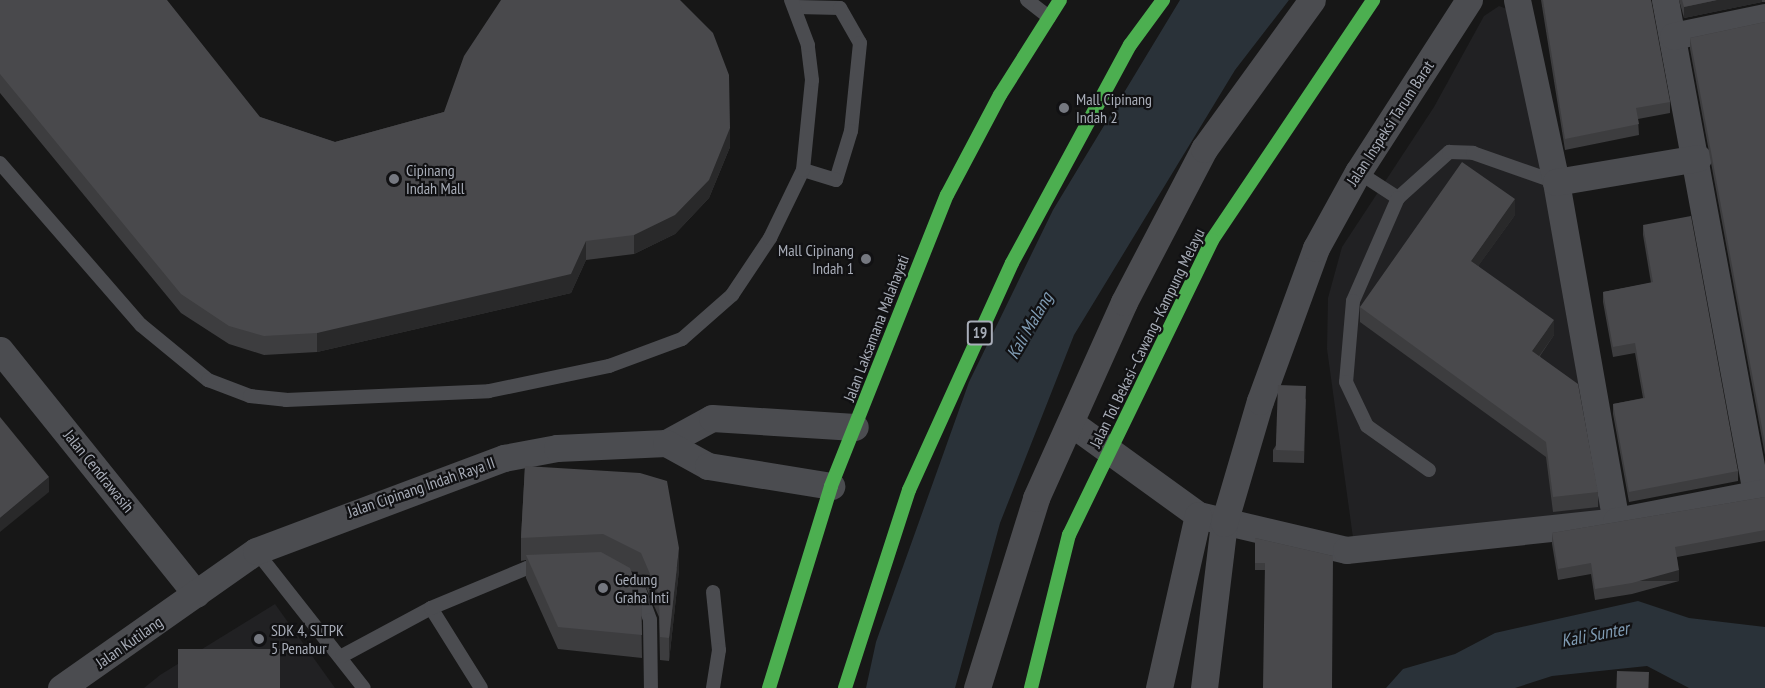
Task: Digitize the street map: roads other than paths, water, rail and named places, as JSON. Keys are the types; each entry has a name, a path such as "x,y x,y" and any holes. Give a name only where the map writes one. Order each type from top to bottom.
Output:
{"main road":[{"name":"Jalan Laksamana Malahayati","path":"769,688 831,486 947,195 1060,0"},
{"name":"19","path":"845,688 909,490 1012,263 1130,45 1163,0"},
{"name":"Jalan Tol Bekasi–Cawang–Kampung Melayu","path":"1031,688 1069,535 1212,240 1373,0"}],"street":[{"path":"977,688 1036,498 1124,302 1204,149 1312,0"},
{"name":"Jalan Inspeksi Tarum Barat","path":"1204,688 1224,523 1260,401 1316,248 1358,172 1469,0"},
{"path":"1517,0 1556,182 1616,521"},
{"path":"1071,423 1198,516 1346,550 1616,521 1761,492 1698,158 1665,0"},
{"path":"1673,36 1765,17"},
{"path":"1556,182 1698,158"},
{"name":"Jalan Cendrawasih","path":"0,350 196,594"},
{"name":"Jalan Cipinang Indah Raya II","path":"196,594 256,551 504,458 557,448 666,443 712,418 855,427"},
{"path":"666,443 708,466 831,486"},
{"path":"1159,688 1198,516"},
{"name":"Jalan Kutilang","path":"61,688 196,594"}],"lane":[{"path":"1027,0 1049,17"},
{"path":"0,163 141,326 175,355 208,380 250,396 286,400 489,391 609,366 682,339 732,295 770,238 803,170 812,80 794,4 840,8 860,43 851,131 836,180 803,170"},
{"path":"1429,470 1367,426 1346,382 1353,301 1398,198 1449,152 1473,153 1556,182"},
{"path":"1358,172 1398,198"},
{"path":"256,551 342,656 364,688"},
{"path":"603,566 637,584 650,620 651,688"},
{"path":"342,656 431,608 527,568 560,567"},
{"path":"713,592 719,650 713,688"},
{"path":"431,608 481,688"}],"water":[{"name":"Kali Malang","path":"1180,0 1289,0 1235,70 1074,335 1000,523 955,688 866,688 876,642 969,382 1053,210"},
{"name":"Kali Sunter","path":"1638,601 1689,618 1765,627 1765,688 1689,688 1647,666 1552,676 1515,688 1386,688 1403,669 1455,654 1495,633"}],"place":[{"name":"Mall Cipinang Indah 2","path":"1064,108"},
{"name":"Cipinang Indah Mall","path":"394,179"},
{"name":"Mall Cipinang Indah 1","path":"866,259"},
{"name":"Gedung Graha Inti","path":"603,588"},
{"name":"SDK 4, SLTPK 5 Penabur","path":"259,639"}]}
